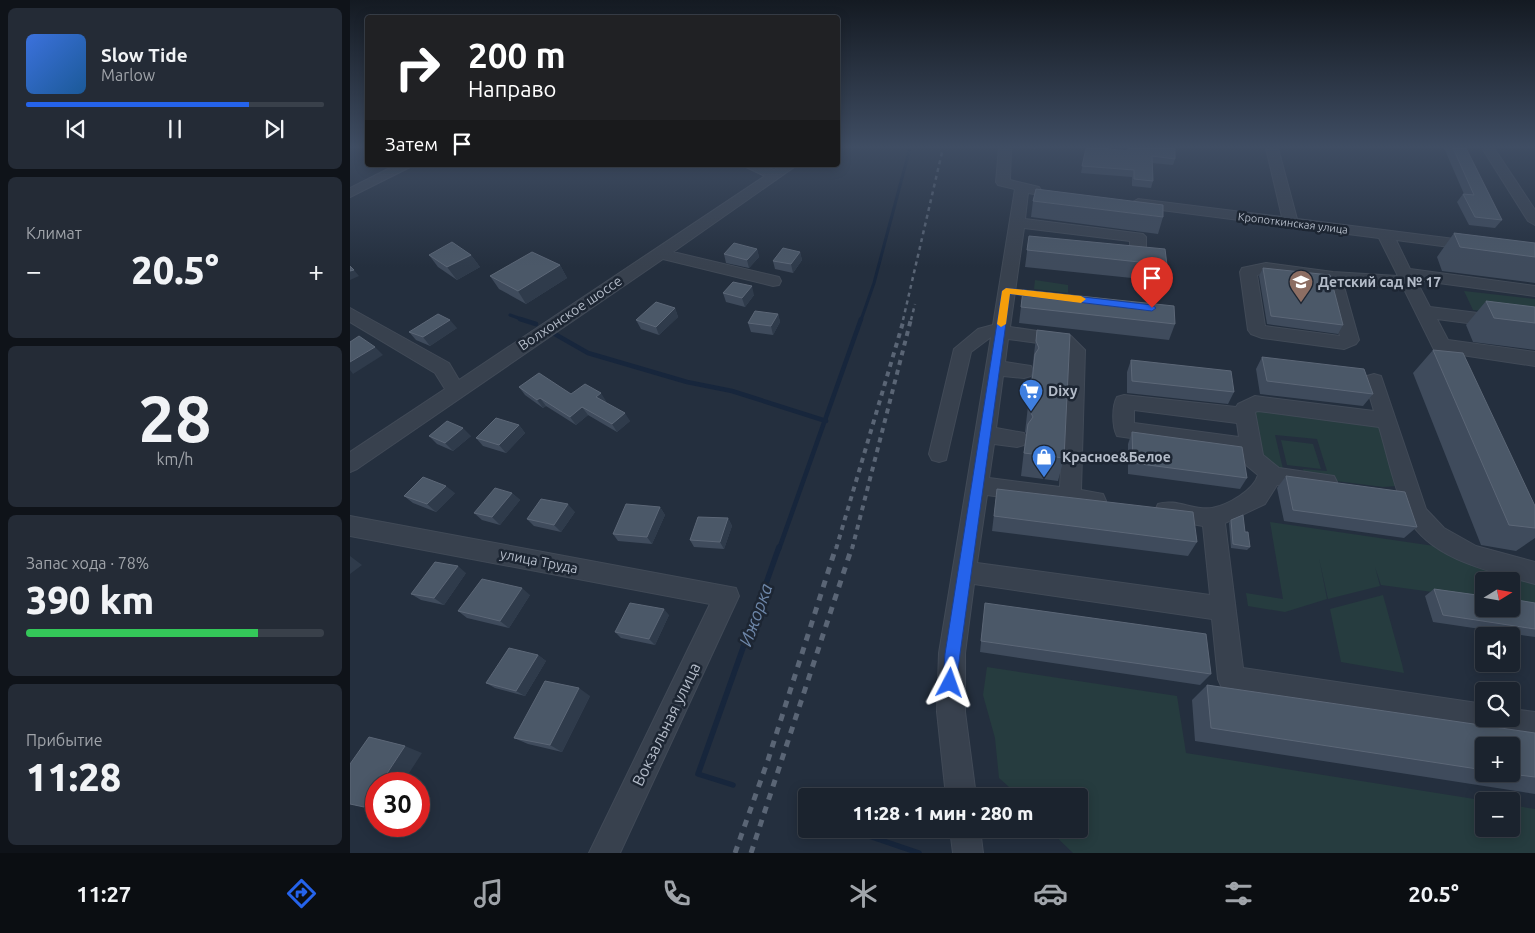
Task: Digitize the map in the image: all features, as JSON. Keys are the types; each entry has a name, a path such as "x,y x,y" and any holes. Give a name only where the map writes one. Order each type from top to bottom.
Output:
{"street":[{"name":"Волхонское шоссе","path":"350,463 756,188"},
{"path":"1013,188 1021,193 1048,197"},
{"path":"1282,188 1291,222"},
{"path":"1514,188 1535,221"},
{"path":"959,788 951,712 952,654 1000,332 1014,292 1020,235 1021,193"},
{"name":"Кропоткинская улица","path":"1208,222 1125,206 1291,222 1488,246"},
{"path":"1020,235 1039,224 1138,237 1138,253 1099,249"},
{"path":"1385,234 1465,395"},
{"path":"659,253 773,282"},
{"path":"1333,277 1350,340 1344,343 1257,330 1248,272 1266,268 1333,277 1407,278 1535,291"},
{"path":"1424,312 1535,326"},
{"path":"350,314 442,368 456,391"},
{"path":"939,454 963,349 984,333 1000,332 1065,340 1076,350 1070,498"},
{"path":"1442,346 1535,359"},
{"path":"995,368 1024,371"},
{"path":"1374,381 1387,420 1400,492 1417,514 1436,535 1471,555 1535,573"},
{"path":"1246,416 1124,402 1124,430 1251,447"},
{"path":"1344,484 1274,476 1253,459 1245,409 1255,403 1387,420"},
{"path":"986,435 1016,439"},
{"path":"1146,508 1213,518 1257,497 1265,488 1270,472"},
{"path":"978,485 1118,504"},
{"path":"1213,518 1231,679 1475,717"},
{"name":"улица Труда","path":"350,526 727,596"},
{"path":"964,572 1224,609"},
{"name":"Вокзальная улица","path":"604,853 727,596"},
{"path":"1520,724 1535,726"},
{"path":"966,838 968,853"}],"green space":[{"path":"1035,280 1068,285 1068,293 1034,289"},
{"path":"1464,291 1535,299 1535,317 1473,310"},
{"path":"1255,410 1380,424 1397,486 1383,487 1305,477 1303,469 1327,471 1317,439 1275,435 1284,473 1262,461 1252,414"},
{"path":"1281,440 1313,444 1321,469 1287,465"},
{"path":"1270,522 1441,547 1512,572 1475,572 1475,598 1381,585 1375,567 1380,586 1328,599 1319,558 1327,599 1285,612 1248,606 1246,593 1283,599"},
{"path":"1520,575 1535,580 1535,605 1520,603"},
{"path":"1383,595 1404,673 1341,662 1330,609"},
{"path":"987,667 1177,696 1186,753 1475,799 1475,837 1520,837 1520,806 1535,809 1535,853 1073,853 1057,838 1088,838 1088,788 1010,788 999,778 995,738 983,695"}],"building":[{"path":"1471,188 1486,188 1502,220 1475,217 1463,194 1474,195"},
{"path":"1036,189 1163,205 1163,217 1033,201"},
{"path":"1454,233 1535,243 1535,257 1460,247"},
{"path":"1029,236 1165,249 1167,265 1027,250"},
{"path":"452,242 471,255 447,267 429,255"},
{"path":"734,243 757,249 747,260 724,254"},
{"path":"783,248 800,252 791,264 773,261"},
{"path":"532,252 560,265 518,291 490,276"},
{"path":"1263,268 1330,275 1343,325 1271,316"},
{"path":"733,282 752,286 742,298 723,293"},
{"path":"1023,290 1174,306 1175,324 1021,307"},
{"path":"1486,301 1535,307 1535,323 1494,318"},
{"path":"656,302 675,308 656,327 636,320"},
{"path":"755,311 778,314 771,326 748,323"},
{"path":"438,314 450,320 423,337 409,332"},
{"path":"1037,330 1070,334 1064,458 1024,453 1028,424 1033,417 1029,409 1035,354 1039,348 1036,341"},
{"path":"359,336 375,347 350,362 350,342"},
{"path":"1433,350 1463,353 1535,506 1535,528 1509,525"},
{"path":"1262,357 1364,369 1373,394 1267,381"},
{"path":"1131,360 1231,371 1234,392 1132,381"},
{"path":"539,373 571,394 585,384 601,393 596,397 625,413 612,424 582,407 570,417 540,398 537,400 519,387"},
{"path":"496,418 519,425 499,445 476,438"},
{"path":"447,421 463,428 445,443 429,436"},
{"path":"1132,432 1242,447 1247,478 1133,463"},
{"path":"1286,476 1405,492 1417,527 1293,510"},
{"path":"423,477 446,486 427,504 404,496"},
{"path":"495,488 512,493 492,517 474,513"},
{"path":"997,489 1193,512 1197,542 994,516"},
{"path":"541,499 568,504 554,525 527,519"},
{"path":"626,504 660,507 647,537 613,534"},
{"path":"1243,515 1245,532 1248,532 1250,547 1233,544 1231,520"},
{"path":"698,517 728,518 720,542 690,540"},
{"path":"435,562 458,566 434,598 411,594"},
{"path":"482,579 522,588 500,621 458,611"},
{"path":"1434,589 1475,595 1475,618 1520,618 1520,600 1535,603 1535,629 1443,615"},
{"path":"630,603 664,609 649,639 615,632"},
{"path":"985,603 1206,634 1211,674 981,641"},
{"path":"509,648 538,655 516,691 486,683"},
{"path":"545,681 579,688 550,745 514,738"},
{"path":"1207,685 1475,724 1475,727 1494,727 1535,733 1535,777 1520,775 1520,737 1475,737 1475,769 1211,728"},
{"path":"369,737 405,746 388,772 365,772 364,807 350,804 350,764"}],"waterway":[{"path":"861,320 874,283 899,188"},
{"path":"510,315 524,320"},
{"path":"520,319 536,324"},
{"path":"825,421 861,319"},
{"path":"553,333 588,353 687,382 732,391 825,421"},
{"name":"Ижорка","path":"779,549 825,421"},
{"name":"Ижорка","path":"733,785 698,774 779,547"},
{"name":"Ижорка","path":"875,838 919,853"}],"railway":[{"path":"903,320 934,188"},
{"path":"911,320 915,304"},
{"path":"836,549 904,319"},
{"path":"852,549 911,319"},
{"path":"735,853 768,760 836,547"},
{"path":"751,853 852,547"}],"slow traffic":[{"path":"1001,324 1006,291 1081,299"}],"place":[{"name":"Детский сад № 17","path":"1301,303"},
{"name":"Dixy","path":"1031,412"},
{"name":"Красное&Белое","path":"1044,478"}],"route":[{"path":"950,683 952,654 1006,291 1152,308"}]}
